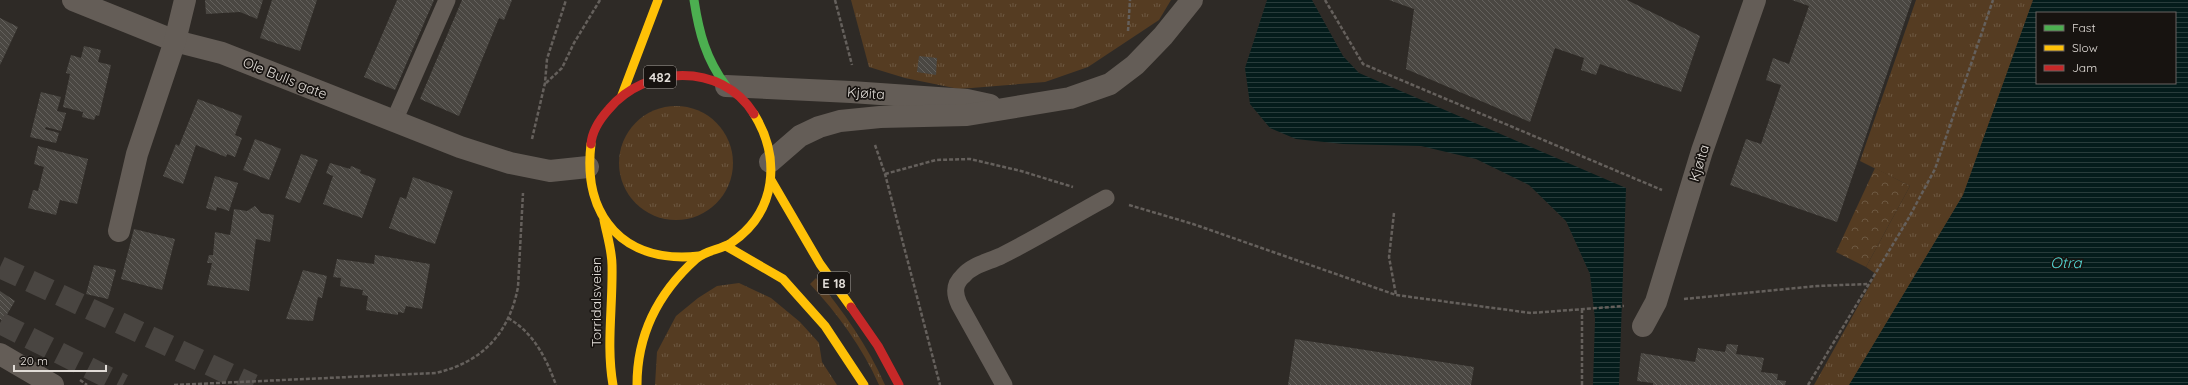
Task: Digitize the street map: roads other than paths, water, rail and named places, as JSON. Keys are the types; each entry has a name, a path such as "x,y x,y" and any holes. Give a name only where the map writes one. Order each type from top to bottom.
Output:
{"main road":[{"name":"482","path":"622,95 658,0"},
{"name":"482","path":"694,0 699,33 705,55 711,68 726,86 747,104 763,126 769,145 771,171 763,206 747,229 726,246 700,256 676,258 647,252 623,239 604,219 592,194 588,168 592,140 603,115 622,95 646,80 672,75 700,77 726,86"},
{"name":"E 18","path":"771,171 820,264 878,346 899,385"},
{"name":"Torridalsveien","path":"604,219 612,264 609,328 610,367 613,385"},
{"name":"E 18","path":"726,246 783,279 825,326 864,385"},
{"name":"482","path":"637,385 637,357 644,330 653,312 700,256"}],"street":[{"name":"Ole Bulls gate","path":"73,0 175,41 222,53 460,147 526,168 550,171 588,168"},
{"path":"119,231 137,154 166,61 175,41 185,0"},
{"name":"Kjøita","path":"771,171 800,136 819,127 840,122 880,117 967,115 1070,98 1110,84 1135,65 1163,36 1192,0"},
{"name":"Kjøita","path":"1643,326 1656,302 1702,151 1755,0"},
{"name":"Kjøita","path":"726,86 851,92 967,100 1005,108"},
{"path":"0,354 53,385"}],"lane":[{"path":"394,121 447,0"},
{"path":"1004,385 959,304 955,294 958,282 963,274 982,263 1000,256 1106,198"}],"water":[{"path":"1267,0 1312,0 1343,56 1359,73 1626,188 1619,385 1593,385 1595,319 1590,274 1566,221 1529,185 1476,159 1421,146 1343,144 1296,139 1270,128 1250,104 1245,68"},
{"name":"Otra","path":"2033,0 2188,0 2188,385 1849,385 1963,195"}],"tunnel":[{"path":"0,267 253,385"},
{"path":"0,323 123,385"}]}
